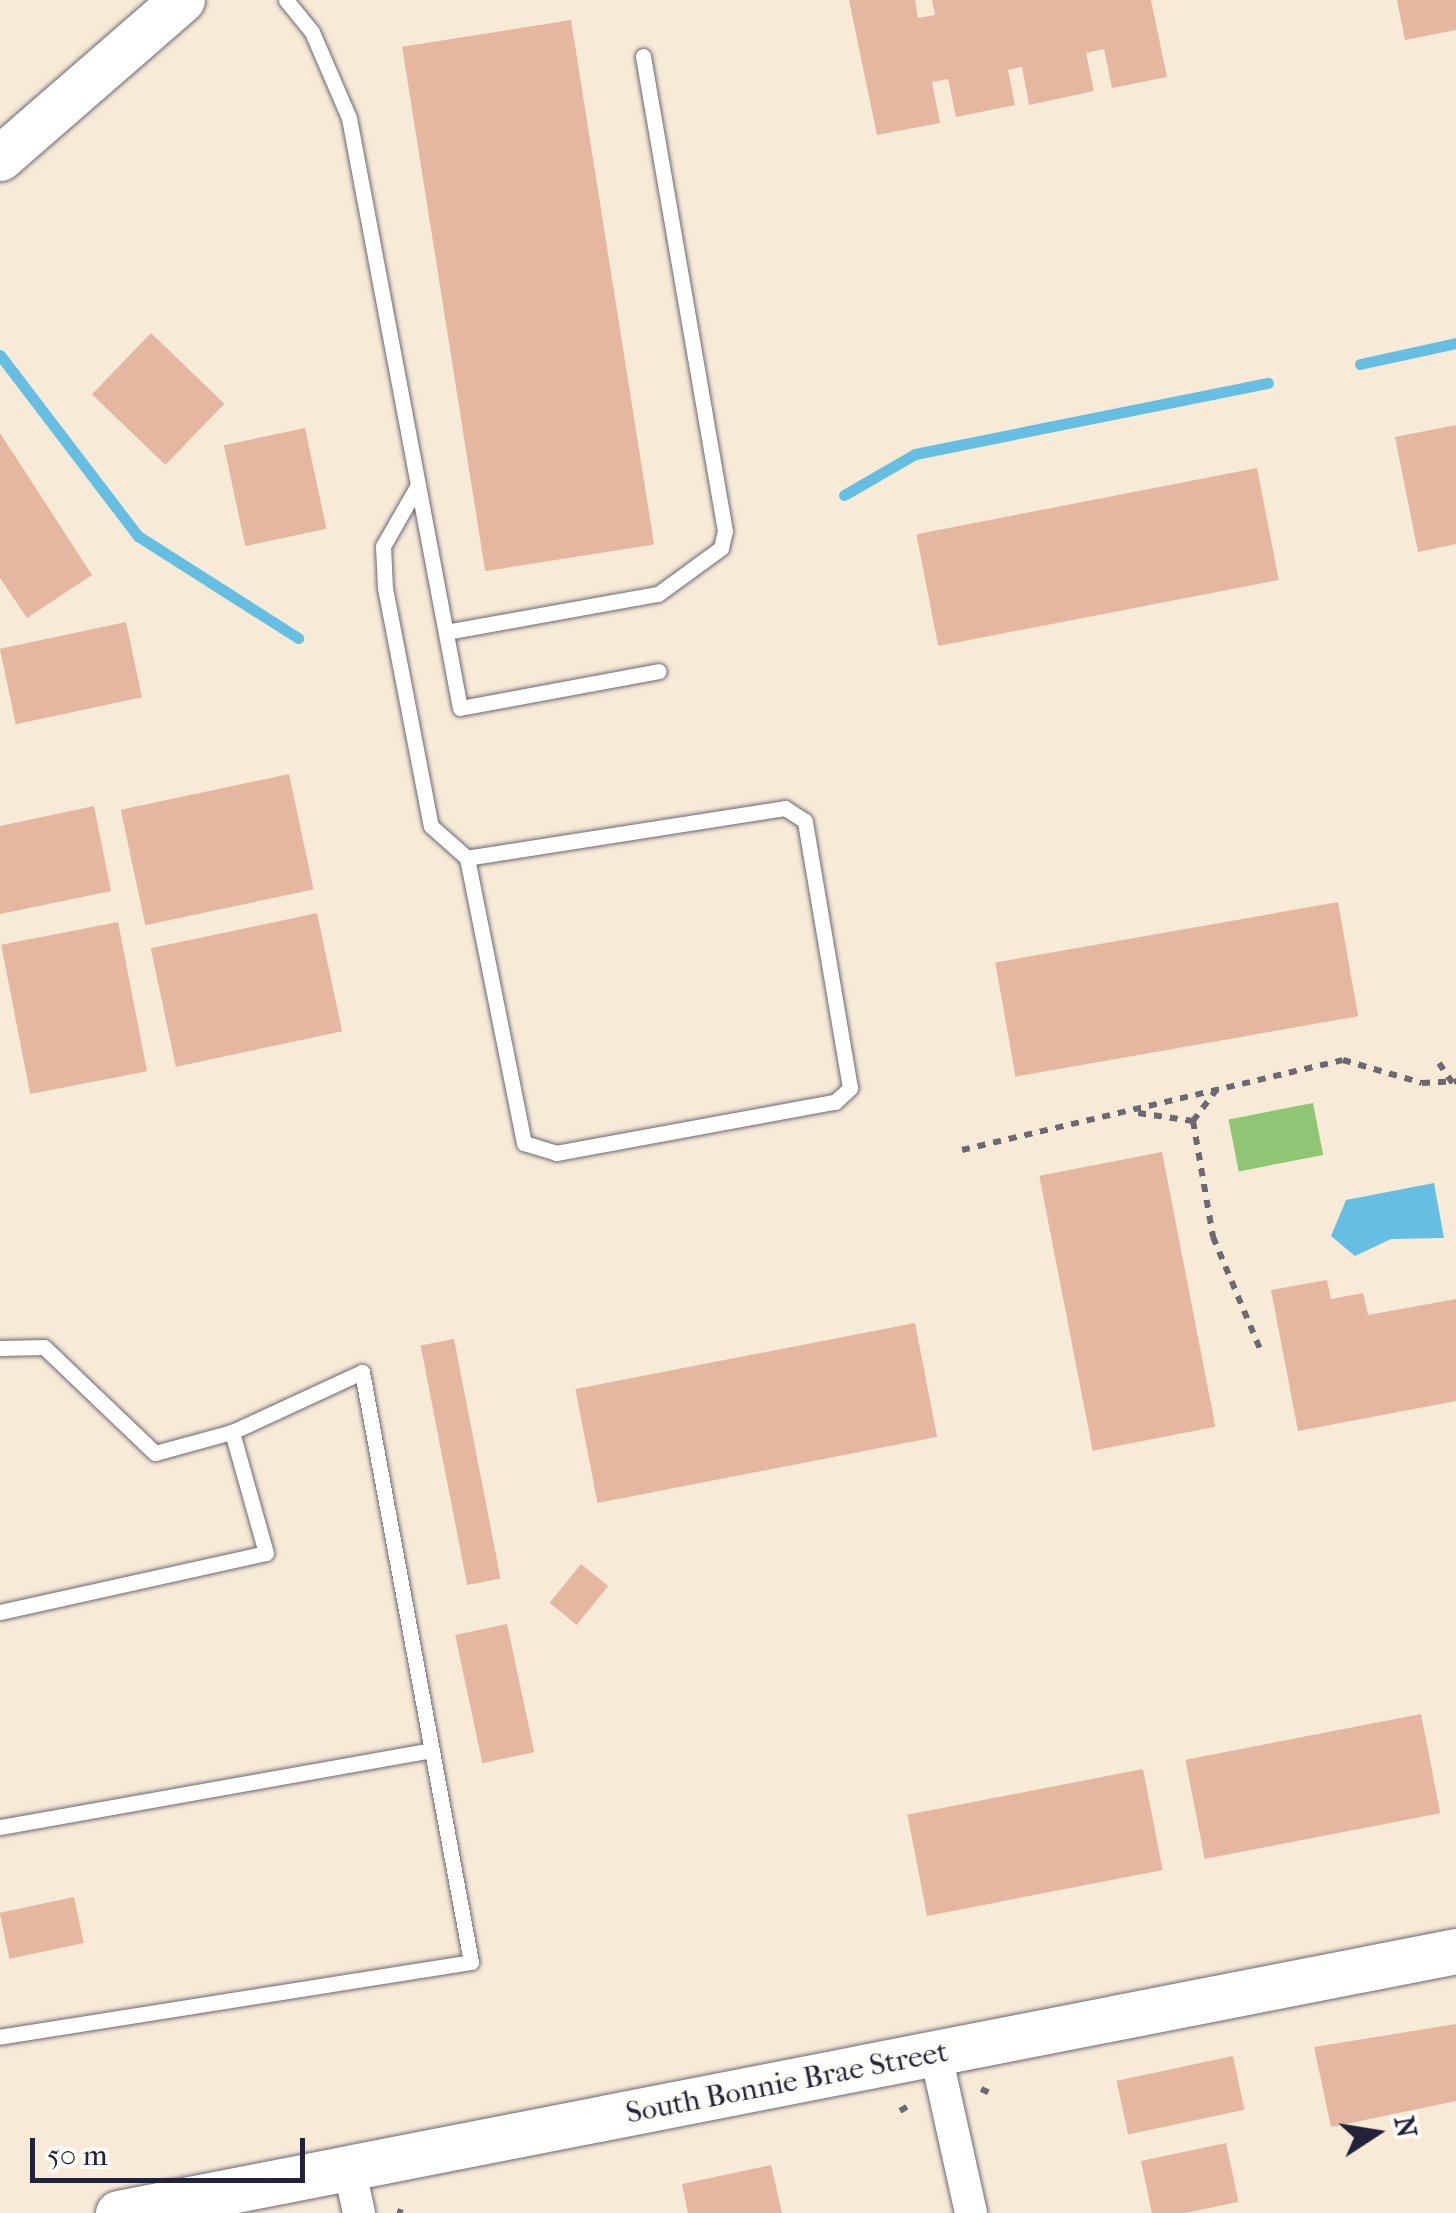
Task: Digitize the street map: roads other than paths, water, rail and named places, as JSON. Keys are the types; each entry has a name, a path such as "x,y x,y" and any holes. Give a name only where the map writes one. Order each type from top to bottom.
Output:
{"main road":[{"path":"0,158 182,0"},
{"name":"South Bonnie Brae Street","path":"118,2213 1456,1952"}],"street":[{"path":"936,2055 971,2213"},
{"path":"350,2166 359,2213"}],"lane":[{"path":"286,0 312,32 350,118 460,708 659,671"},
{"path":"446,632 658,594 721,548 725,530 643,56"},
{"path":"418,485 382,546 385,588 431,826 468,858 524,1143 556,1153 835,1102 850,1088 805,821 785,808 468,858"},
{"path":"0,1348 44,1347 155,1453 232,1432 362,1372 428,1751 471,1962 0,2037"},
{"path":"0,1612 266,1553 232,1432"},
{"path":"0,1826 428,1751"}],"water":[{"path":"1434,1183 1444,1238 1391,1239 1355,1256 1331,1236 1346,1200"}],"waterway":[{"path":"1360,364 1456,343"},
{"path":"0,355 138,536 298,638"},
{"path":"844,495 915,454 1268,383"}]}
